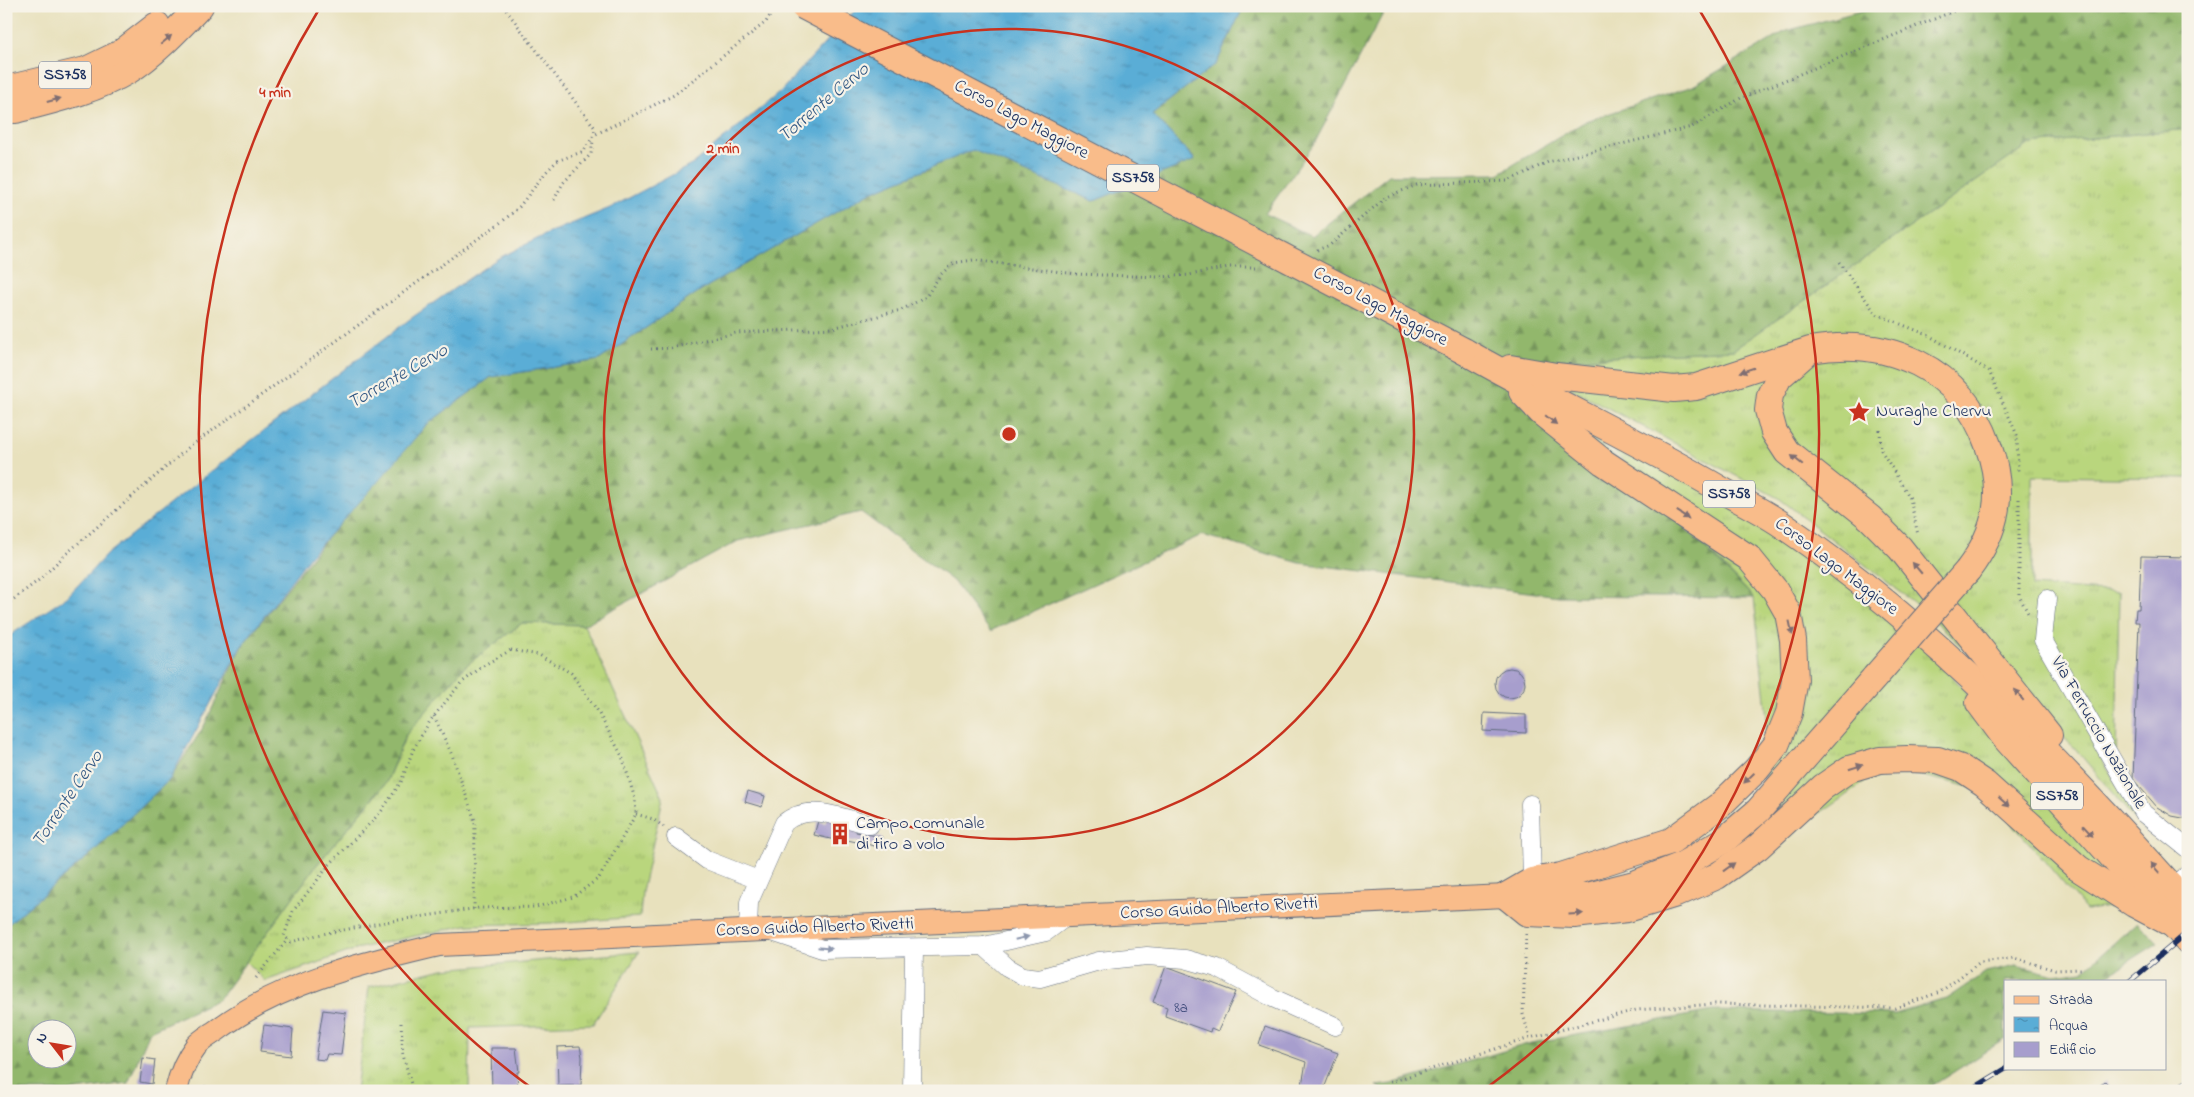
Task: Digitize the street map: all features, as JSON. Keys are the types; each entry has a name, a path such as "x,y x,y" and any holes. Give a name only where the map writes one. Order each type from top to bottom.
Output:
{"highway":[{"name":"SS758","path":"6,89 86,70 95,66 121,53 158,24 176,6"},
{"path":"6,110 16,110 74,94 129,70 177,30 200,6"},
{"name":"Corso Lago Maggiore","path":"803,6 1464,351 1692,473 1782,524 1846,570 1934,645 2020,724 2099,805 2182,906"},
{"path":"1496,369 1674,389 1696,387 1810,350 1845,346 1880,349 1918,362 1947,381 1970,406 1983,431 1995,464 1998,500 1991,532 1968,570 1758,811 1722,841 1682,864 1634,884 1587,896 1506,896"},
{"path":"1810,350 1779,377 1770,395 1768,410 1774,432 1787,452 1870,518 1914,565 2044,728 2099,805"},
{"path":"1496,369 1542,413 1603,462 1749,558 1779,597 1788,613 1793,640 1795,680 1789,713 1776,745 1758,769 1720,805 1671,841 1562,876 1532,881 1506,896"},
{"name":"Corso Lago Maggiore","path":"1934,645 2005,738 2182,906"},
{"path":"1506,896 1527,913 1574,915 1627,909 1676,894 1717,876 1758,847 1823,787 1849,769 1880,760 1907,758 1938,760 1961,768 1985,784 2078,868 2134,904 2182,906"}],"main road":[{"name":"Corso Guido Alberto Rivetti","path":"176,1091 181,1069 197,1045 238,1015 303,984 350,967 439,945 1506,896"}],"street":[{"name":"Via Ferruccio Nazionale","path":"2047,599 2043,640 2143,813 2188,849"},
{"path":"1530,804 1532,881"},
{"path":"870,825 819,812 795,814 784,823 749,902 755,929 822,949 914,949 984,946 1046,932 1066,917"},
{"path":"676,837 707,860 758,880"},
{"path":"984,946 1007,967 1023,976 1040,978 1099,961 1147,956 1185,959 1217,968 1273,998 1335,1026"},
{"path":"912,1091 914,949"}],"path":[{"path":"503,6 595,128 591,154 563,183 554,200"},
{"path":"6,605 39,580 66,554 188,448 504,220 519,207 546,172 557,162 584,151 594,135 674,95 766,22 776,6"},
{"path":"1312,252 1330,245 1386,197 1417,185 1508,181 1548,162 1692,127 1741,98 1966,6"},
{"path":"651,349 670,348 736,333 832,328 901,310 926,297 940,275 954,263 973,260 1076,274 1159,278 1188,275 1229,266 1257,267"},
{"path":"1880,430 1880,450 1910,498 1919,540 1914,565"},
{"path":"511,650 539,655 572,673 597,710 622,756 635,799 636,814 599,878 573,898 536,907 474,909 375,924 291,942 284,936 292,911 330,864 381,812 401,782 414,750 434,716 461,683 486,664 511,650"},
{"path":"434,716 452,755 475,820 474,909"},
{"path":"636,814 653,819 676,837"},
{"path":"1527,913 1523,1014 1530,1038"},
{"path":"256,978 288,939"},
{"path":"1390,1082 1530,1038 1636,1010 1715,1004 1895,1008 1940,992 1980,962 2014,958 2055,970 2081,969"},
{"path":"401,1023 403,1055 413,1091"}],"green space":[{"path":"1244,6 1387,6 1314,144 1265,214 1312,236 1389,175 1498,174 1586,121 1693,86 1786,31 1879,6 2188,6 2188,129 2030,144 1733,350 1522,362 1754,598 1559,596 1300,563 1202,535 990,631 953,581 861,512 738,541 584,625 522,623 464,667 405,736 386,783 315,867 219,999 150,1031 128,1083 69,1091 6,1091 6,926 94,851 170,779 204,726 241,647 326,539 426,425 491,377 599,360 701,290 871,192 973,150 1094,201 1195,159 1152,114 1216,64"},
{"path":"2188,129 2188,478 2032,476 2032,586 2119,592 2116,767 2101,758 2145,832 2074,747 1912,601 1780,499 1521,362 1733,350 2030,144"},
{"path":"1575,411 1782,524 1897,612 2005,738 2134,904 2086,910 1984,790 1906,772 1868,780 1763,852 1767,718 1754,598"},
{"path":"522,623 584,625 663,798 642,892 640,917 553,923 466,925 360,948 265,981 246,962 315,867 386,783 407,733 464,667"},
{"path":"2137,922 2158,943 2100,980 2004,980 2004,1040 1924,1091 1388,1091 1376,1086 1391,1084 1531,1043 1713,1011 1895,1014 1946,999 1986,972 2016,965 2055,975 2083,971"},
{"path":"639,952 593,1024 470,1028 469,1091 356,1091 369,987 443,969"}],"water":[{"name":"Torrente Cervo","path":"859,6 1244,6 1216,64 1152,114 1195,160 1094,201 973,150 871,192 701,290 599,360 491,377 426,425 375,485 310,556 241,647 170,779 94,851 6,926 6,638 67,597 107,554 223,462 410,319 497,259 549,233 610,208 693,164 779,93"}],"building":[{"path":"2141,556 2188,557 2188,819 2172,816 2157,807 2133,779 2139,622 2135,622 2136,609 2139,609"},
{"path":"1510,668 1521,672 1525,683 1521,694 1510,698 1499,694 1495,683 1499,672"},
{"path":"1484,713 1526,715 1526,733 1483,731"},
{"path":"748,791 765,796 762,807 745,802"},
{"name":"Campo comunale di tiro a volo","path":"828,817 857,828 856,832 882,837 879,847 843,839 843,842 814,835 818,821 825,823"},
{"path":"1166,966 1236,992 1218,1031 1211,1028 1210,1032 1165,1016 1167,1007 1153,1002"},
{"path":"323,1010 346,1013 341,1055 327,1054 325,1060 315,1059"},
{"path":"264,1025 293,1029 291,1056 260,1052"},
{"path":"1265,1026 1338,1053 1323,1091 1301,1091 1306,1062 1259,1045"},
{"path":"580,1046 582,1057 581,1085 558,1086 557,1047"},
{"path":"491,1048 516,1048 519,1072 517,1072 518,1091 492,1091"},
{"path":"143,1058 155,1060 152,1084 140,1082"},
{"path":"2105,1081 2114,1091 2094,1091"},
{"path":"204,1086 230,1090 230,1091 203,1091"}],"railway":[{"path":"2131,980 2188,932"},
{"path":"1969,1091 2004,1070"}],"place":[{"name":"Nuraghe Chervu","path":"1859,412"},
{"name":"Campo comunale di tiro a volo","path":"840,834"}]}
